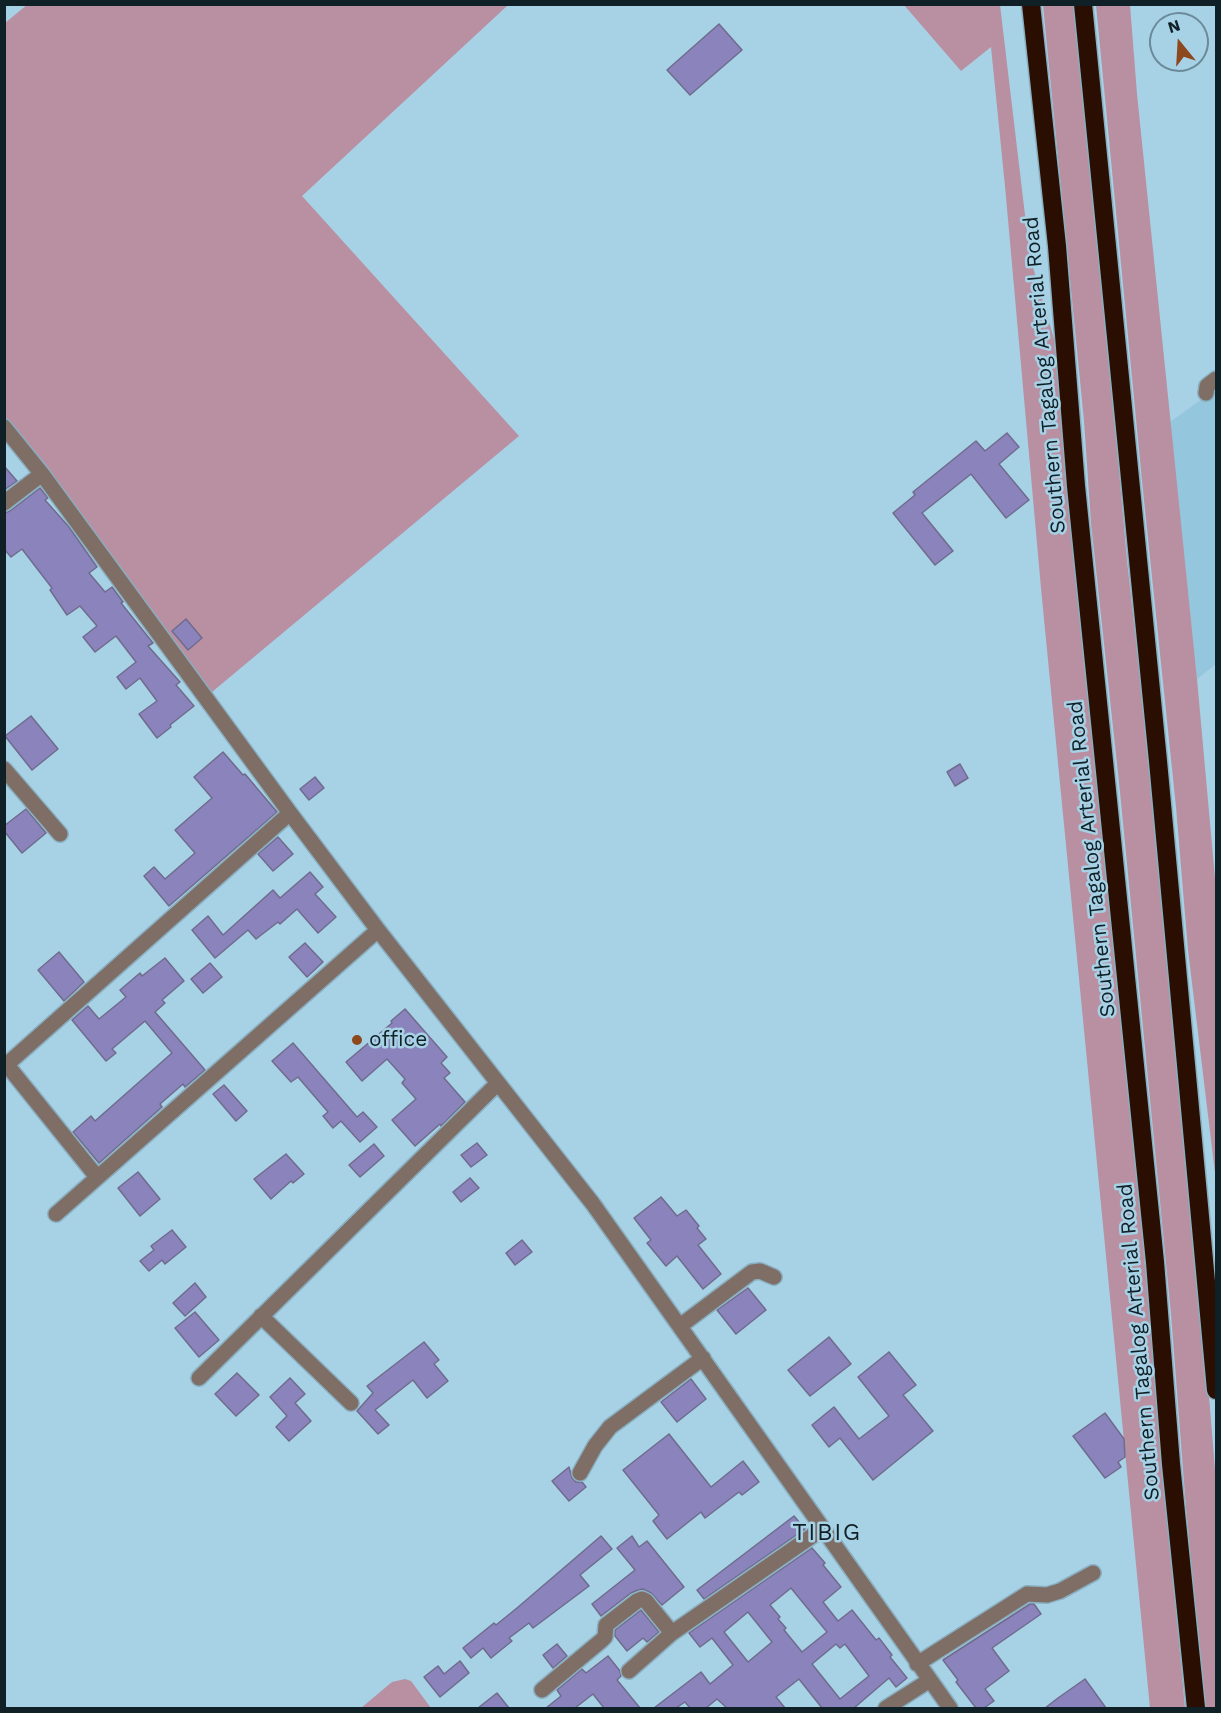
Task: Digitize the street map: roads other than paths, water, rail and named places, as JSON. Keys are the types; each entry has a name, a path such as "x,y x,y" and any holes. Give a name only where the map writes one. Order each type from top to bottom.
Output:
{"highway":[{"name":"Southern Tagalog Arterial Road","path":"1031,4 1057,246 1076,486 1155,1262 1196,1708"},
{"path":"1083,4 1216,1390"},
{"path":"1194,1142 1216,1282"}],"street":[{"path":"1206,393 1207,386 1216,379"},
{"path":"4,427 42,474 378,930 593,1204 950,1708"},
{"path":"4,503 42,474"},
{"path":"4,769 60,834"},
{"path":"97,1177 6,1066 290,813"},
{"path":"56,1214 378,930"},
{"path":"199,1378 498,1083"},
{"path":"680,1326 752,1272 760,1271 774,1277"},
{"path":"261,1316 351,1403"},
{"path":"580,1473 595,1446 610,1427 703,1358"},
{"path":"629,1671 672,1633 822,1529"},
{"path":"917,1664 1027,1594 1047,1595 1060,1591 1093,1573"},
{"path":"542,1690 602,1640 607,1624 639,1599 646,1601 672,1633"},
{"path":"886,1708 930,1680"}],"place":[{"name":"office","path":"357,1040"}],"district":[{"name":"TIBIG","path":"827,1533"}]}
